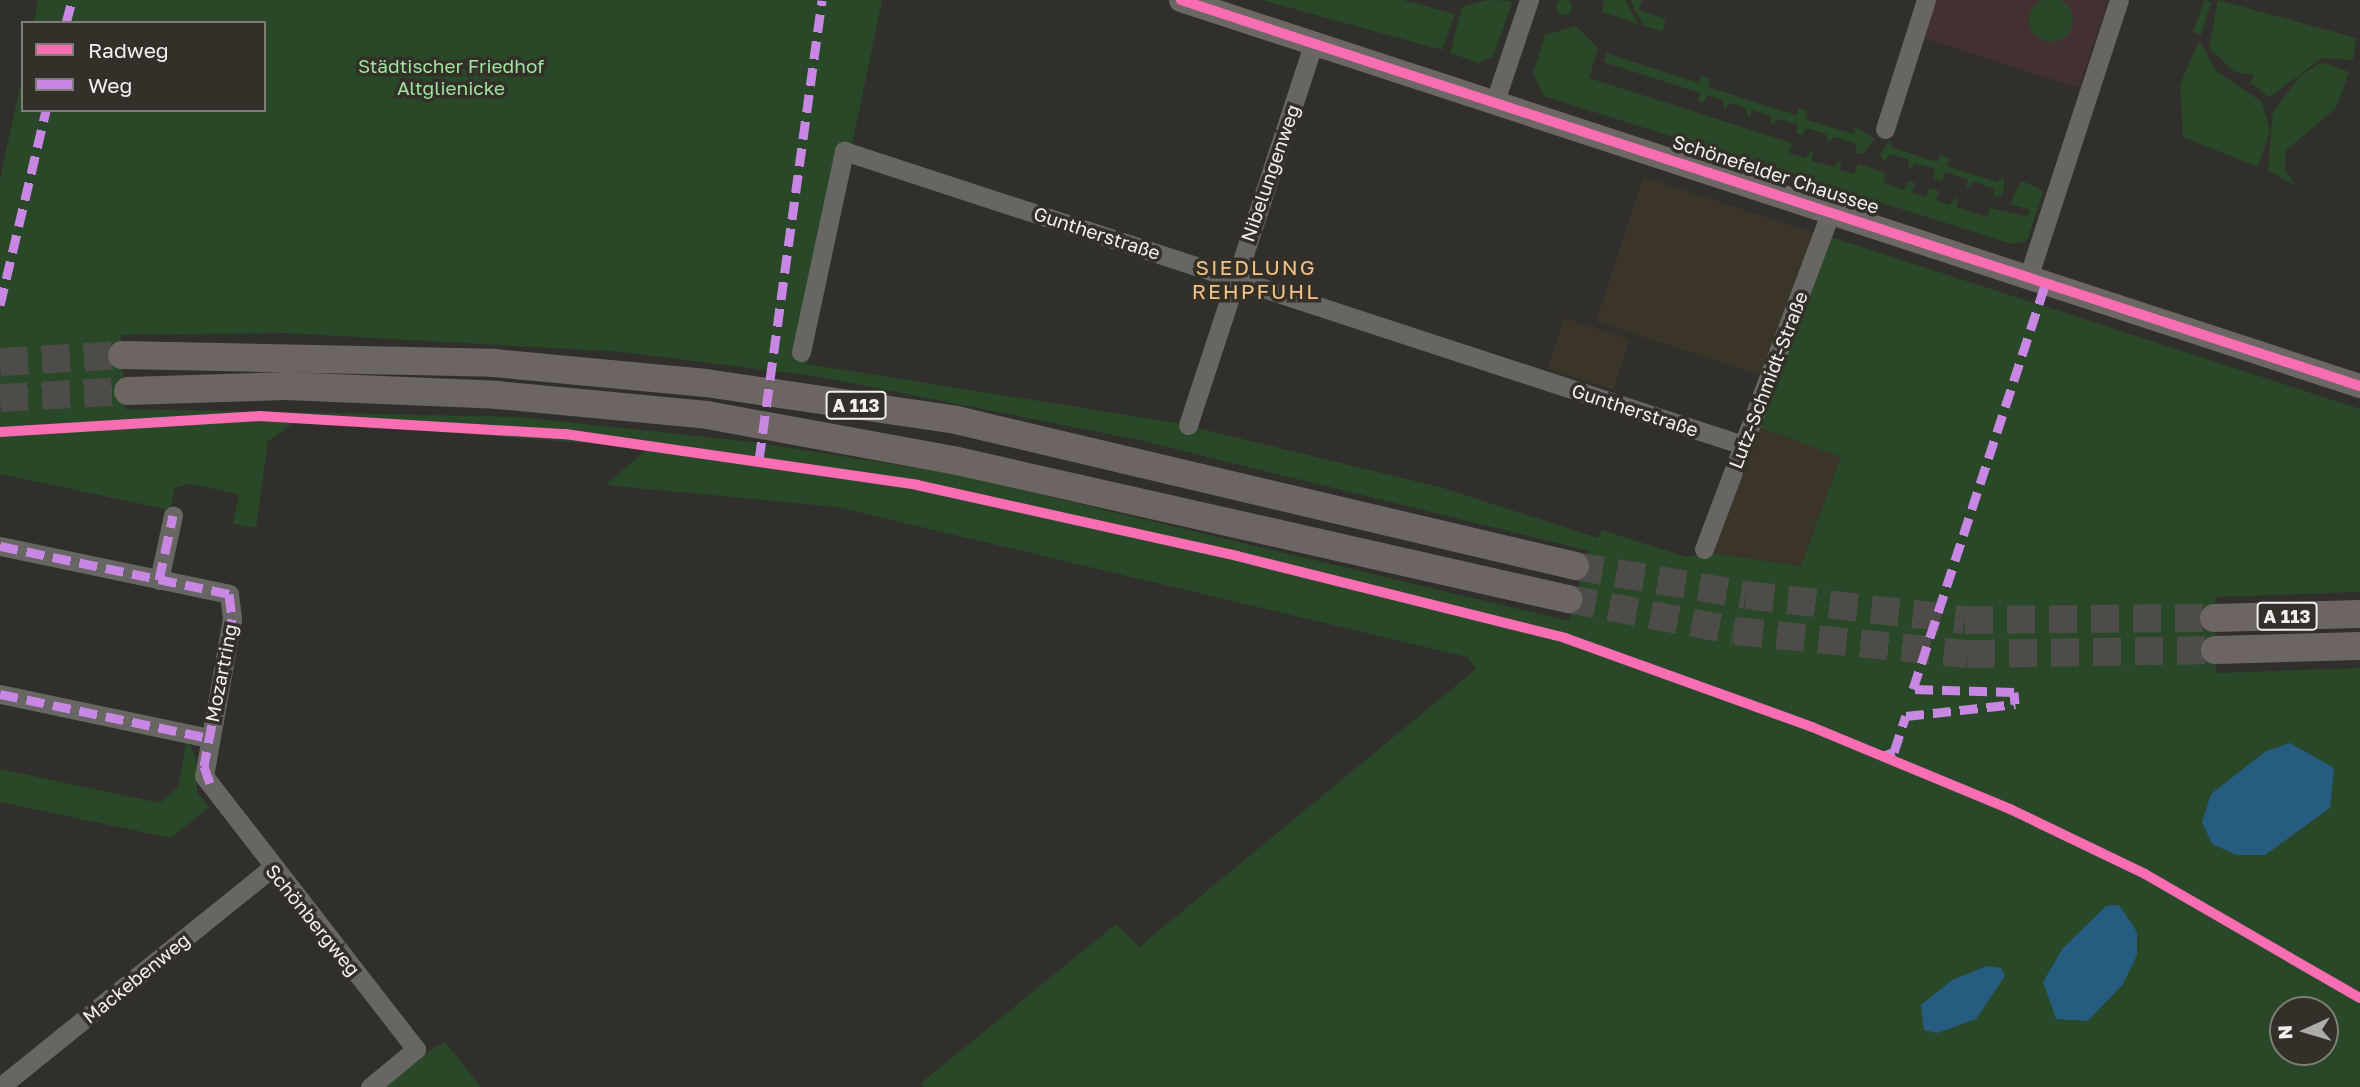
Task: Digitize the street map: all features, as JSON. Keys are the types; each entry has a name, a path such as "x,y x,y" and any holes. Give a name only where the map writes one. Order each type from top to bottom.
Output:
{"highway":[{"name":"A 113","path":"122,355 494,363 719,385 956,420 1575,566"},
{"name":"A 113","path":"128,391 313,387 498,395 707,415 953,460 1569,599"},
{"name":"A 113","path":"2214,618 2360,614"},
{"name":"A 113","path":"2215,650 2360,646"}],"main road":[{"name":"Schönefelder Chaussee","path":"1181,0 2029,275 2360,386"}],"street":[{"path":"1495,101 1529,0"},
{"path":"1885,129 1926,0"},
{"path":"2029,275 2119,0"},
{"name":"Nibelungenweg","path":"1188,425 1314,41"},
{"name":"Guntherstraße","path":"802,352 844,151 1743,445"},
{"name":"Lutz-Schmidt-Straße","path":"1704,549 1831,211"},
{"path":"159,580 173,515"},
{"name":"Mozartring","path":"0,546 229,594 232,604 204,776 212,789"},
{"name":"Mozartring","path":"0,694 209,738"},
{"name":"Schönbergweg","path":"212,789 271,868 416,1049 370,1087"},
{"name":"Mackebenweg","path":"0,1087 271,868"}],"shaded area":[{"path":"1935,0 2108,0 2079,88 1923,38"},
{"path":"1643,177 1816,233 1769,378 1596,322"},
{"path":"1564,318 1630,339 1613,390 1548,368"},
{"path":"1756,426 1841,457 1801,566 1711,553"}],"green space":[{"path":"1561,-1 1567,-1 1572,7 1570,13 1561,15 1556,10 1556,4"},
{"path":"2055,-1 2067,4 2073,20 2067,36 2051,42 2035,36 2029,20 2035,4"},
{"name":"Städtischer Friedhof Altglienicke","path":"38,0 882,0 807,364 1177,423 1443,488 1598,538 1602,530 1686,557 1711,553 1801,566 1841,457 1756,426 1828,236 2360,409 2360,592 2215,597 2216,673 2360,668 2360,1087 924,1087 921,1083 1116,924 1139,947 1476,669 1467,657 837,507 605,485 649,448 296,421 268,441 256,528 233,524 239,494 190,484 175,488 170,510 0,474 0,179 21,82 21,112 266,112 266,21 34,21","holes":["286,333 623,352 815,376 1139,440 1589,551 1569,621 954,474 753,442 520,417 125,409 121,335"]},
{"path":"1262,0 1403,0 1455,14 1442,50"},
{"path":"1487,0 1513,1 1493,56 1479,63 1450,53 1462,7"},
{"path":"1604,0 1625,0 1638,24 1602,12"},
{"path":"1630,0 1642,0 1639,10 1666,19 1662,31 1644,26"},
{"path":"2205,0 2211,3 2201,35 2193,32"},
{"path":"2218,0 2356,38 2353,60 2322,58 2269,97 2250,83 2254,75 2235,72 2209,48"},
{"path":"1576,26 1598,48 1589,78 1792,143 1789,153 1805,158 1813,150 1812,161 1834,167 1841,159 1840,170 1854,174 1858,164 1886,173 1883,183 1904,190 1908,181 1915,183 1912,193 1926,197 1929,188 1939,191 1936,200 1949,205 1958,197 1957,207 1987,217 1990,208 2028,217 2030,210 2010,204 2021,181 2037,187 2043,192 2027,241 2012,244 1544,96 1533,73 1545,35"},
{"path":"2199,40 2216,71 2262,102 2270,131 2258,167 2183,137 2180,85"},
{"path":"1606,53 1699,83 1701,76 1710,79 1708,87 1796,115 1799,108 1808,111 1805,119 1853,134 1855,127 1875,139 1863,154 1855,152 1857,144 1835,137 1827,143 1827,134 1806,128 1803,135 1796,133 1798,125 1778,119 1771,125 1771,116 1752,110 1749,118 1745,108 1730,103 1724,110 1723,101 1707,95 1704,103 1698,101 1700,93 1604,62"},
{"path":"2322,62 2349,72 2336,108 2285,151 2285,170 2296,186 2268,170 2273,112 2300,76"},
{"path":"1890,139 1891,147 1937,162 1940,155 1949,158 1947,166 1997,182 2004,176 2003,194 1993,198 1995,189 1974,182 1966,189 1968,180 1945,172 1942,181 1933,178 1935,169 1916,163 1908,170 1909,160 1890,154 1884,162 1880,155"},
{"path":"187,740 196,758 197,792 209,807 171,838 0,802 0,769 160,803 178,787"},
{"path":"445,1042 481,1087 384,1087 432,1049"}],"water":[{"path":"2290,743 2334,768 2330,808 2265,855 2237,855 2212,844 2202,822 2211,794 2266,751"},
{"path":"2119,905 2137,932 2137,955 2123,984 2088,1021 2056,1019 2043,982 2063,948 2106,906"},
{"path":"1987,966 2001,968 2005,976 1976,1019 1937,1033 1924,1030 1921,1005 1952,980"}],"tunnel":[{"path":"0,362 122,355"},
{"path":"0,398 128,391"},
{"path":"1575,566 1746,595 1965,620 2214,618"},
{"path":"1568,599 1735,631 1967,654 2215,650"}],"marked path":[{"path":"67,21 72,0"},
{"path":"759,460 822,0"},
{"path":"0,305 46,112"},
{"path":"1882,756 1894,752 1906,716 2015,704 2014,692 1913,689 2046,281"},
{"path":"159,580 173,515"},
{"path":"0,546 229,594 232,619 204,766 212,789"},
{"path":"0,694 209,738"}],"cycle path":[{"path":"1181,0 2360,386"},
{"path":"0,432 259,416 565,434 917,485 1237,556 1565,638 1812,727 2010,809 2145,874 2360,998"}],"district":[{"name":"SIEDLUNG REHPFUHL","path":"1256,279"}]}
